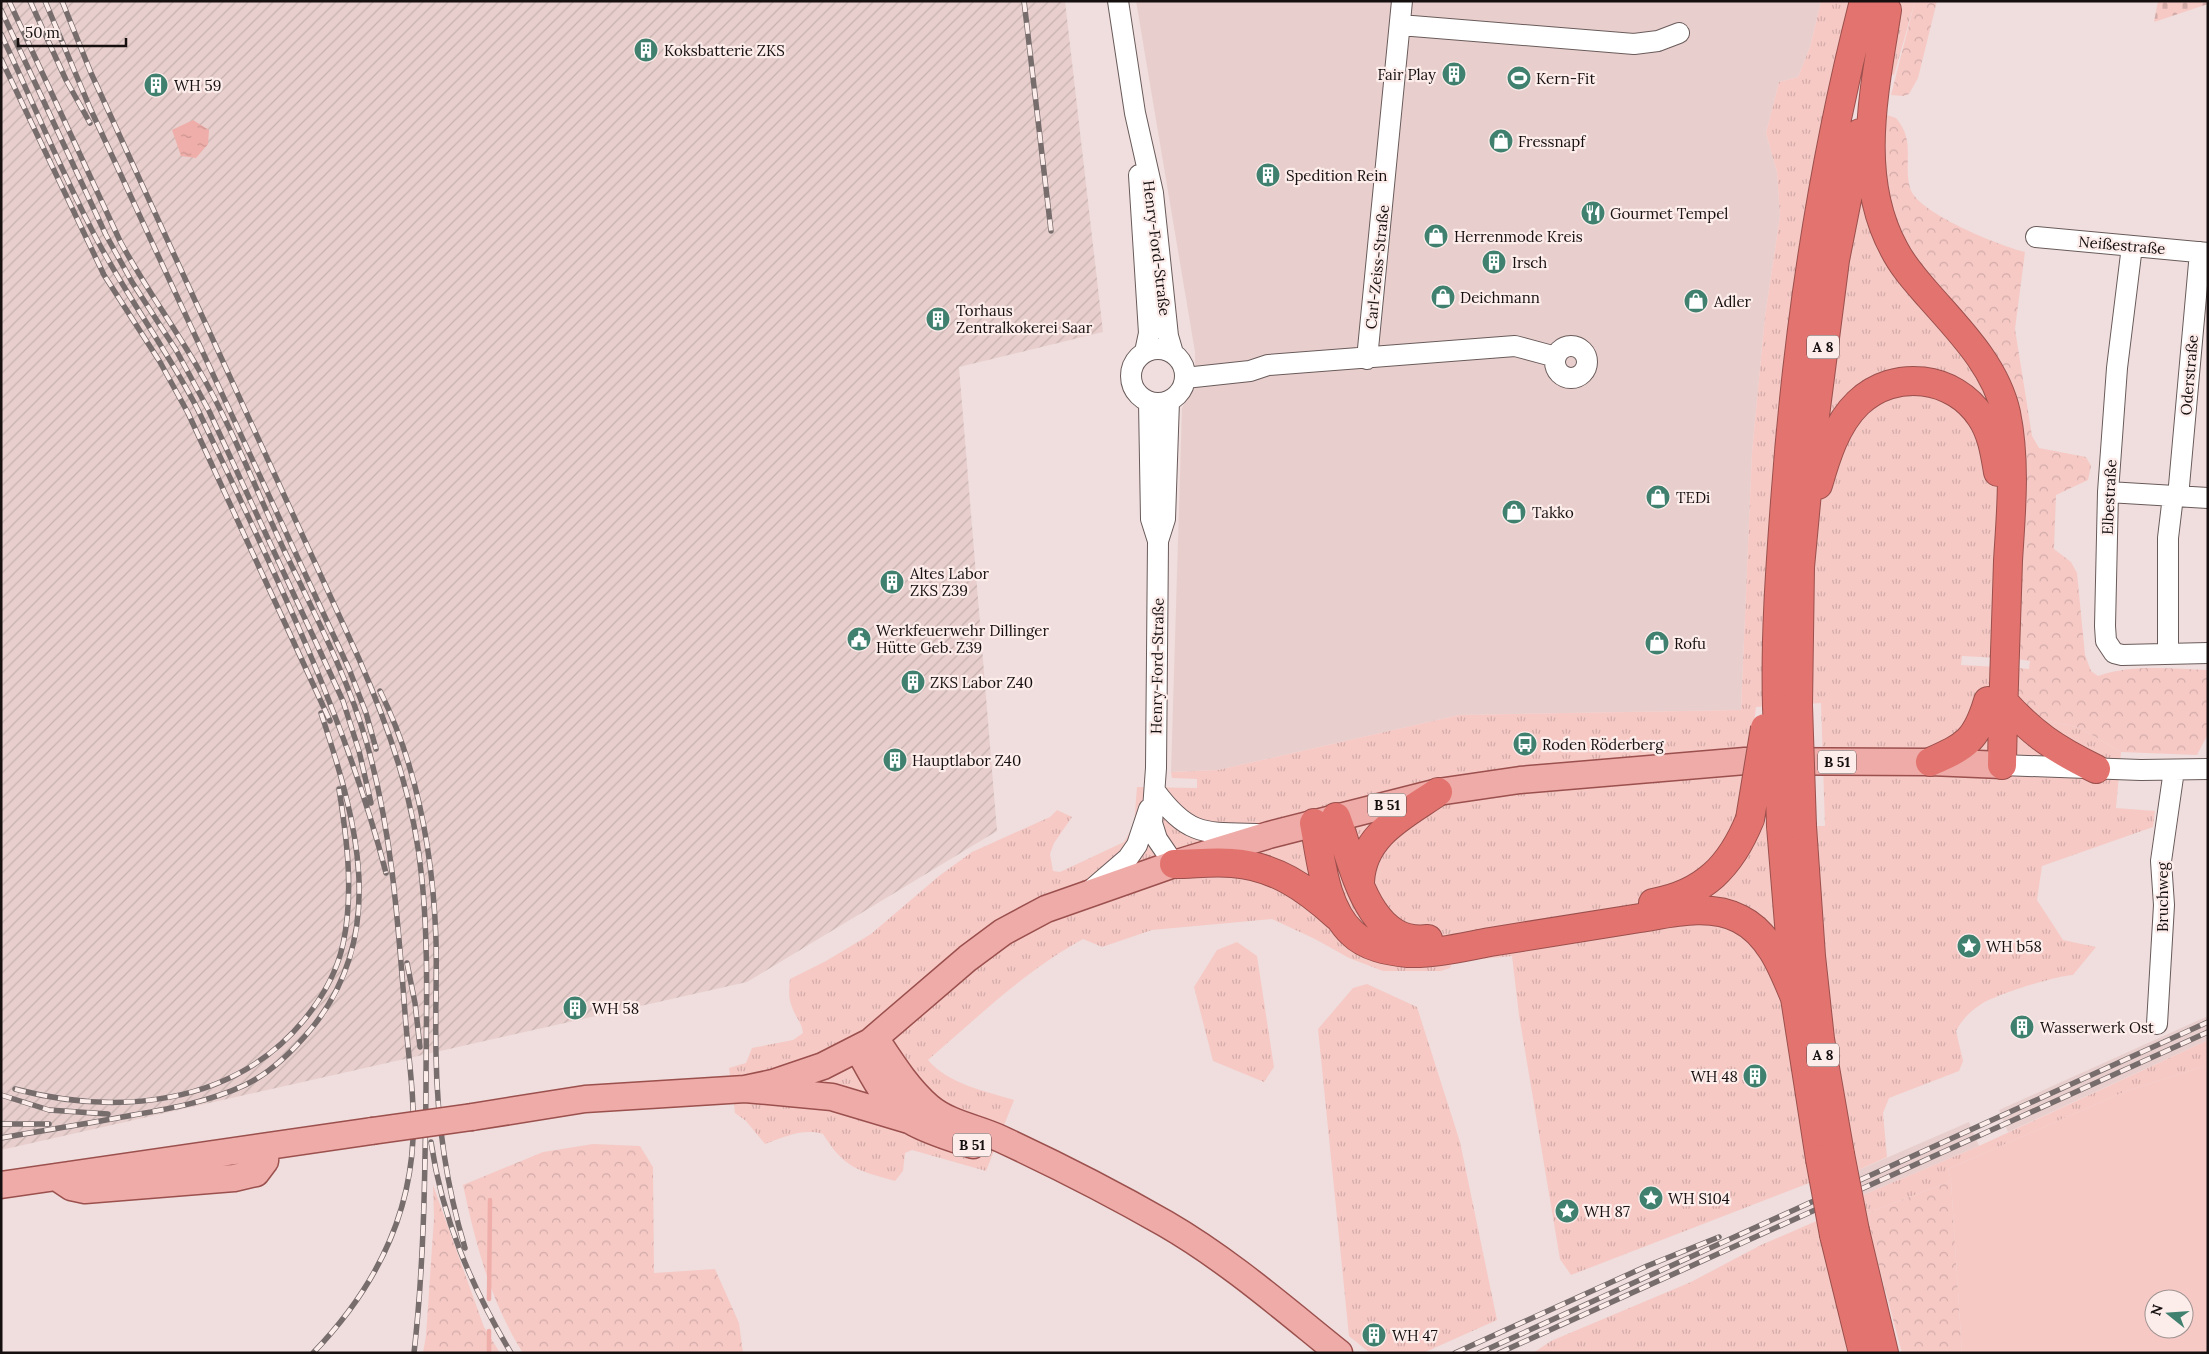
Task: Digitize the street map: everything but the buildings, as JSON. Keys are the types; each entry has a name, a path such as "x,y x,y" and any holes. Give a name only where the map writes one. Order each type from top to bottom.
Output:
{"highway":[{"name":"A 8","path":"1781,706 1800,567 1825,326 1856,127 1880,4"},
{"name":"A 8","path":"1856,127 1808,287 1790,438 1776,662 1791,826 1795,998 1805,1075 1830,1157 1845,1233 1863,1353"},
{"path":"1856,127 1881,221 1894,250 1911,274 1979,354 1995,383 2006,412 2012,477 1992,765"},
{"path":"1800,567 1825,459 1837,432 1858,403 1886,386 1912,380 1937,384 1950,389 1969,402 1982,418 1994,445 1999,476 1995,701 1978,731 1967,743 1954,752 1930,762"},
{"path":"1995,701 2057,750 2096,769"},
{"path":"1325,820 1360,882 1366,901 1375,915 1388,930 1403,936 1422,939 1543,923 1673,899 1699,887 1717,873 1732,855 1741,840 1750,819 1781,706"},
{"path":"1360,882 1360,866 1373,842 1402,817 1438,792"},
{"path":"1325,820 1328,889 1339,917"},
{"name":"A 8","path":"1791,826 1811,956 1830,1157"},
{"path":"1174,864 1232,863 1258,867 1279,874 1298,884 1339,917 1352,933 1369,944 1385,950 1408,953 1429,952 1679,912 1722,913 1740,919 1757,931 1781,963 1795,998"},
{"name":"A 8","path":"1845,1233 1884,1353"}],"main road":[{"name":"B 51","path":"866,1043 942,979 1003,932 1046,909 1174,864 1269,834 1438,792 1520,780 1745,761 1930,762 1992,765"},
{"name":"B 51","path":"866,1043 890,1102 909,1120 933,1132 1032,1165 1119,1198"},
{"name":"B 51","path":"866,1043 904,1080 929,1108 953,1121 998,1137 1047,1160 1168,1226 1232,1269 1339,1353"},
{"path":"745,1089 773,1083 823,1066 866,1043"},
{"path":"1,1185 585,1099 745,1089 832,1097 909,1120"}],"street":[{"name":"Henry-Ford-Straße","path":"1118,1 1135,113 1145,166 1153,194 1168,336 1180,365"},
{"name":"Carl-Zeiss-Straße","path":"1368,359 1402,1"},
{"path":"1400,25 1634,44 1658,41 1679,33"},
{"name":"Henry-Ford-Straße","path":"1135,113 1149,332 1145,352"},
{"name":"Neißestraße","path":"2036,237 2204,253"},
{"name":"Elbestraße","path":"2132,246 2118,368 2108,492 2106,641 2114,653 2122,655 2208,653"},
{"name":"Oderstraße","path":"2168,653 2168,538 2176,497 2204,253"},
{"path":"1180,365 1180,392 1169,401 1149,402 1136,392 1130,376 1134,362 1145,352 1159,348 1180,365 1250,370 1268,365 1368,359 1515,346 1556,356"},
{"name":"Henry-Ford-Straße","path":"1158,542 1166,518 1169,401"},
{"name":"Henry-Ford-Straße","path":"1149,402 1151,519 1158,542 1155,791 1152,823 1158,839 1174,864"},
{"path":"2108,492 2208,498"},
{"path":"1992,765 2141,770 2208,769"},
{"name":"Bruchweg","path":"2157,1024 2164,904 2161,861 2174,770"},
{"path":"1155,791 1172,813 1186,824 1195,828 1224,833 1269,834"},
{"path":"1087,894 1128,858 1137,845 1155,791"}],"shaded area":[{"path":"1,1 1065,1 1103,332 959,367 997,831 747,982 1,1150"},
{"path":"1136,1 1821,1 1810,47 1798,77 1779,82 1766,133 1777,172 1780,216 1765,316 1752,452 1741,710 1459,715 1218,770 1171,772 1182,408 1195,380 1195,352"},
{"path":"2208,1016 2208,1040 2008,1132 1999,1110"},
{"path":"1969,1122 1979,1146 1863,1195 1854,1172"}],"green space":[{"path":"1821,1 1915,1 1894,75 1835,63 1824,121 1937,290 1977,328 2000,362 2014,394 2024,435 2026,476 2017,659 1962,656 1961,665 2017,668 2044,720 2080,728 2121,752 2116,808 2155,811 2153,827 2042,866 2037,900 2063,940 2096,947 2073,975 2011,991 1987,1001 1969,1013 1956,1031 1963,1061 1959,1071 1889,1098 1883,1113 1887,1157 1854,1172 1812,1182 1571,1275 1560,1259 1519,1015 1512,956 1452,962 1450,968 1441,971 1383,971 1349,958 1315,939 1272,919 1152,930 1102,947 1083,939 1062,951 1022,980 928,1060 936,1068 956,1081 1014,1100 986,1171 912,1150 905,1153 903,1171 895,1181 861,1171 838,1155 823,1134 816,1132 786,1136 765,1144 746,1121 735,1113 729,1068 746,1063 752,1048 793,1040 803,1033 790,1000 790,979 826,961 871,934 939,876 972,852 1050,817 1057,810 1072,817 1054,843 1050,854 1053,871 1060,872 1124,842 1134,825 1137,787 1197,788 1197,779 1172,778 1171,772 1218,770 1459,715 1741,710 1752,452 1765,316 1780,216 1777,172 1766,133 1779,82 1798,77 1810,47","holes":["1821,703 1825,826 1781,826 1750,819 1747,780 1756,707"]},
{"path":"1915,1 1937,1 1918,78 1909,94 1903,96 1891,95"},
{"path":"2158,1 2208,1 2208,4 2154,22"},
{"path":"1887,115 1896,118 1906,135 1908,178 1910,188 1916,198 1943,218 1979,236 2025,252 2015,329 2032,436 2039,448 2086,457 2091,466 2088,480 2056,495 2054,549 2071,562 2077,573 2085,655 2091,671 2098,676 2111,672 2139,669 2208,670 2208,734 2197,755 2121,752 2080,728 2044,720 2027,708 2017,690 2017,668 2029,669 2030,661 2017,659 2025,467 2022,431 2015,396 2004,369 1993,350 1976,327 1937,290 1922,272 1899,231 1891,208 1883,162"},
{"path":"1237,942 1257,956 1274,1067 1264,1082 1213,1061 1194,987 1217,950"},
{"path":"1367,984 1417,1007 1460,1142 1497,1320 1423,1353 1370,1353 1349,1336 1318,1029 1353,988"},
{"path":"2208,1040 2208,1065 2124,1092 1948,1169 1951,1181 1865,1214 1863,1195 1979,1146"},
{"path":"2208,1065 2208,1353 1962,1353 1951,1181 1948,1169 2124,1092"},
{"path":"593,1144 640,1146 653,1167 654,1273 715,1269 739,1323 743,1353 523,1353 511,1333 493,1293 479,1251 463,1185 543,1152"},
{"path":"1951,1181 1962,1353 1902,1353 1865,1214"},
{"path":"433,1185 484,1327 500,1353 423,1353 426,1336 434,1218"},
{"path":"1821,1219 1847,1353 1533,1353 1551,1341 1691,1282 1761,1245"}],"water":[{"path":"193,120 209,130 208,144 196,158 181,156 172,130"}],"waterway":[{"path":"489,1299 490,1200"},
{"path":"489,1331 489,1353"}],"railway":[{"path":"9,1 120,241 199,370 233,436 340,670 359,719 376,777 393,878 400,945 413,1108 410,1170 404,1200 395,1228 369,1282 352,1306 313,1353"},
{"path":"30,1 66,80 90,123"},
{"path":"45,1 90,108 349,669 366,713 376,749"},
{"path":"62,1 91,73 359,659 391,740 407,795 419,851 422,880 427,1010 423,1221 414,1353"},
{"path":"1024,1 1051,231"},
{"path":"1,10 106,235 132,282 176,350 209,411 343,701 359,751 371,803"},
{"path":"1,34 58,160 106,257 186,387 278,580 327,695 349,754 369,813 386,873"},
{"path":"1,59 104,275 160,362 188,413 330,721"},
{"path":"380,691 393,720 414,781 427,844 436,940 438,1103 448,1176 465,1248"},
{"path":"1,1138 158,1111 217,1096 245,1085 272,1068 311,1029 336,992 351,954 358,915 359,875 354,834 334,753 321,713"},
{"path":"15,1089 93,1102 132,1102 171,1097 208,1087 243,1071 275,1049 304,1020 317,1003 333,975 343,944 349,886 345,827 339,789"},
{"path":"407,963 415,1003 420,1047"},
{"path":"1479,1353 2208,1022"},
{"path":"1499,1353 2208,1032"},
{"path":"1,1095 49,1110 108,1114"},
{"path":"1,1124 49,1124"},
{"path":"431,1142 443,1198 460,1251 483,1302 511,1353"},
{"path":"1455,1353 1647,1266 1719,1237"}],"place":[{"name":"Koksbatterie ZKS","path":"646,50"},
{"name":"Fair Play","path":"1454,74"},
{"name":"Kern-Fit","path":"1519,78"},
{"name":"WH 59","path":"156,85"},
{"name":"Fressnapf","path":"1501,141"},
{"name":"Spedition Rein","path":"1268,175"},
{"name":"Gourmet Tempel","path":"1593,213"},
{"name":"Herrenmode Kreis","path":"1436,236"},
{"name":"Irsch","path":"1494,262"},
{"name":"Deichmann","path":"1443,297"},
{"name":"Adler","path":"1696,301"},
{"name":"Torhaus Zentralkokerei Saar","path":"938,319"},
{"name":"TEDi","path":"1658,497"},
{"name":"Takko","path":"1514,512"},
{"name":"Altes Labor ZKS Z39","path":"892,582"},
{"name":"Werkfeuerwehr Dillinger Hütte Geb. Z39","path":"859,639"},
{"name":"Rofu","path":"1657,643"},
{"name":"ZKS Labor Z40","path":"913,682"},
{"name":"Roden Röderberg","path":"1525,744"},
{"name":"Hauptlabor Z40","path":"895,760"},
{"name":"WH b58","path":"1969,946"},
{"name":"WH 58","path":"575,1008"},
{"name":"Wasserwerk Ost","path":"2022,1027"},
{"name":"WH 48","path":"1755,1076"},
{"name":"WH S104","path":"1651,1198"},
{"name":"WH 87","path":"1567,1211"},
{"name":"WH 47","path":"1374,1335"}]}
